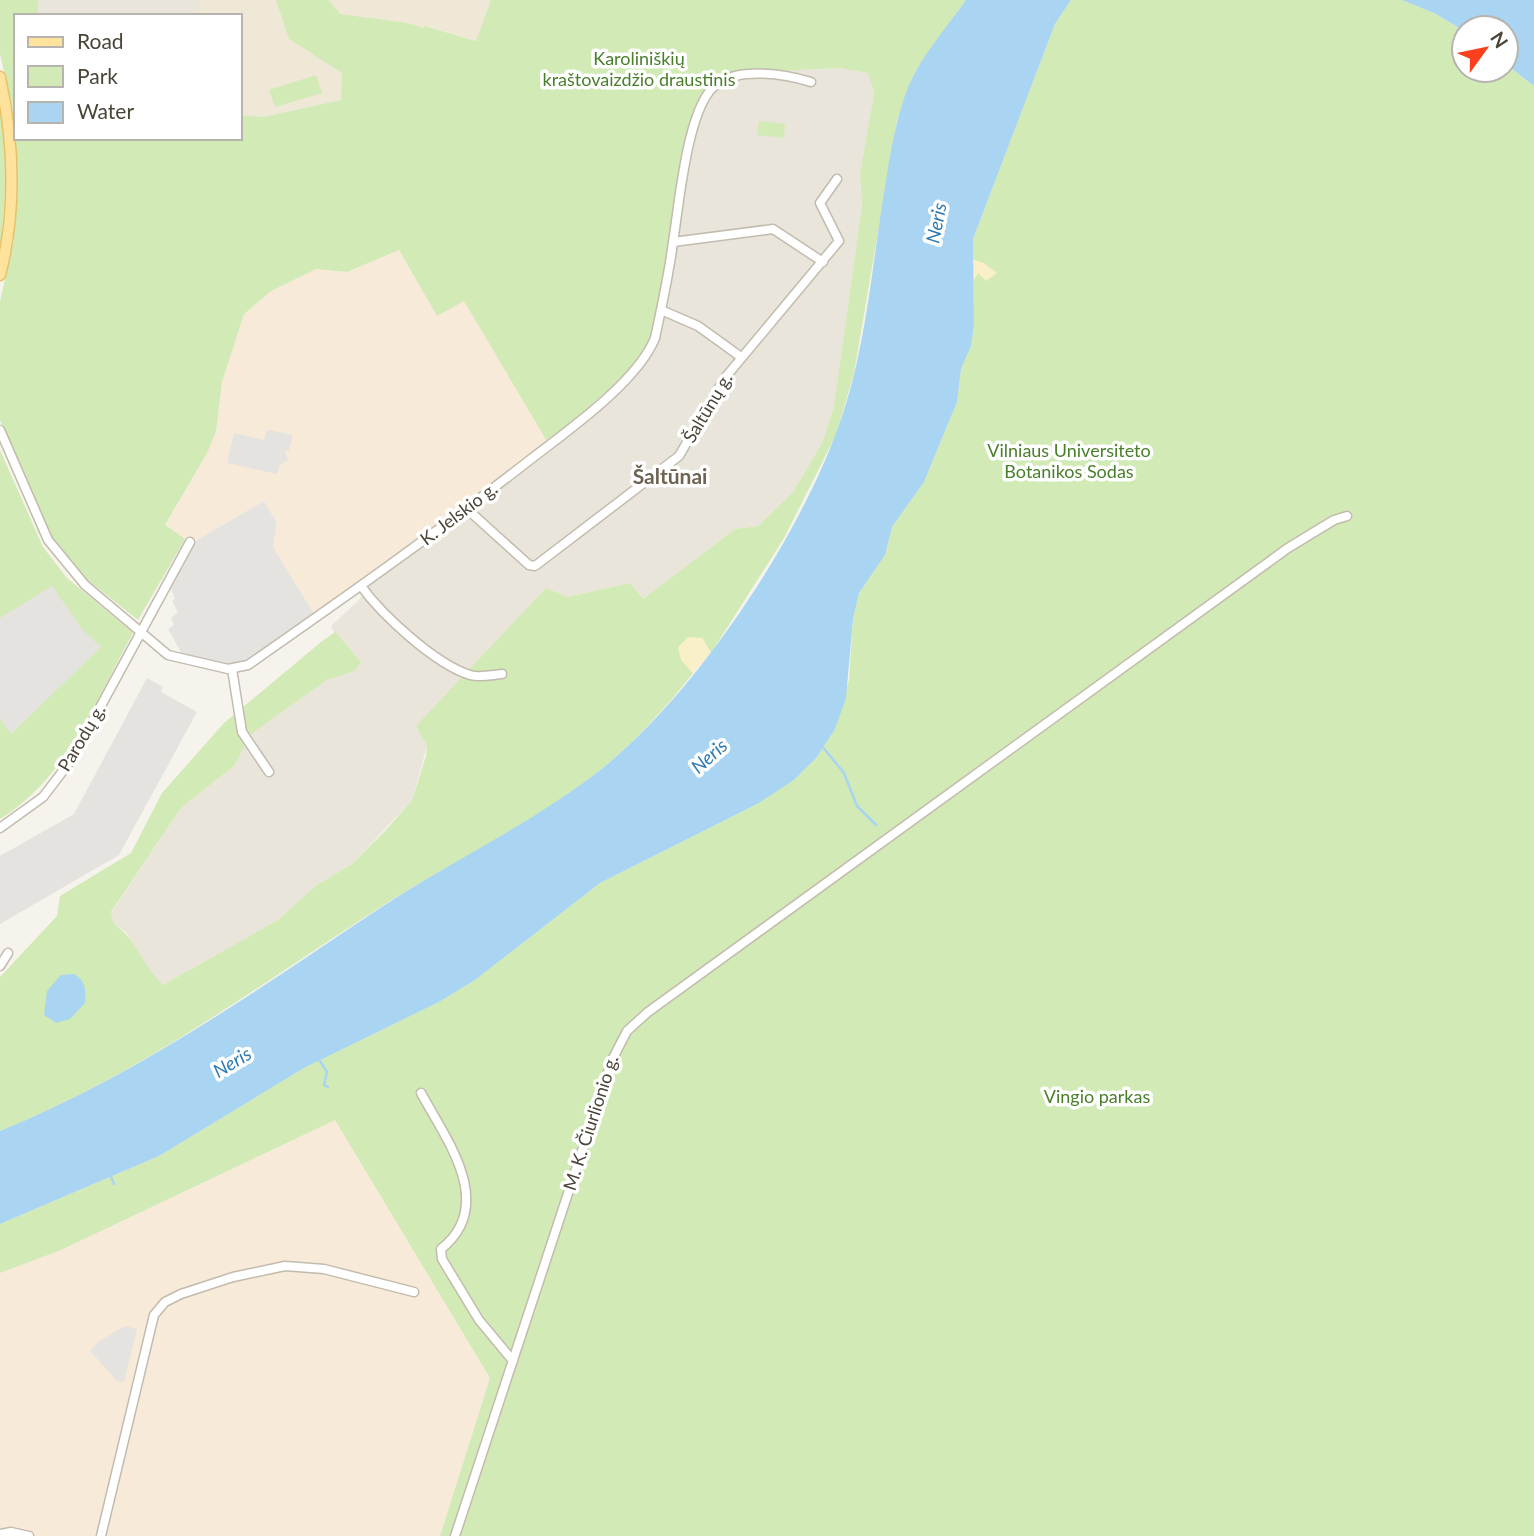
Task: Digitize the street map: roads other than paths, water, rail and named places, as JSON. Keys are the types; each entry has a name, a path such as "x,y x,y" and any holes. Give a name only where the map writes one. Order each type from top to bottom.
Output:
{"main road":[{"path":"0,77 13,168 10,224 0,275"}],"street":[{"name":"K. Jelskio g.","path":"232,669 248,665 467,509 584,417 643,361 655,338 661,310 692,128 709,91 722,81 761,73 789,75 811,82"},
{"name":"Šaltūnų g.","path":"467,509 529,565 535,566 674,461 724,379 823,262 839,239 820,203 836,179"},
{"path":"673,242 773,229 823,262"},
{"path":"661,310 698,326 741,357"},
{"path":"0,430 38,520 58,555 85,585 168,654 232,669 242,732 269,772"},
{"name":"M. K. Čiurlionio g.","path":"455,1536 612,1060 627,1031 648,1012 932,809 1288,548 1334,520 1347,516"},
{"name":"Parodų g.","path":"0,828 43,797 72,759 190,542"},
{"path":"361,586 390,618 451,665 480,677 502,674"},
{"path":"0,966 8,953"},
{"path":"421,1093 460,1162 464,1176 465,1214 458,1229 441,1249 442,1259 479,1320 513,1361"},
{"path":"101,1536 154,1315 165,1302 215,1282 285,1266 324,1269 414,1292"},
{"path":"0,1534 11,1532 29,1536"}],"water":[{"name":"Neris","path":"966,0 1071,0 1055,24 973,239 974,326 971,346 961,369 957,402 924,482 892,527 885,555 859,593 853,619 846,698 835,729 817,757 794,780 759,803 600,883 475,980 439,1002 304,1068 159,1156 0,1224 0,1131 97,1086 190,1033 395,898 563,797 627,747 700,667 766,573 794,525 836,433 861,345 888,165 900,111 909,85 921,63"},
{"path":"1402,0 1534,0 1534,86 1520,75 1520,14 1450,14 1450,22"},
{"path":"74,974 84,987 85,1003 70,1019 56,1023 44,1015 47,991 61,975"}],"waterway":[{"path":"821,745 844,773 857,806 876,825"},
{"path":"318,1058 327,1072 324,1085 328,1087"},
{"path":"111,1177 114,1184"}],"district":[{"name":"Šaltūnai","path":"670,477"}],"park label":[{"name":"Karoliniškių kraštovaizdžio draustinis","path":"639,69"},
{"name":"Vilniaus Universiteto Botanikos Sodas","path":"1069,461"},
{"name":"Vingio parkas","path":"1097,1097"}]}
